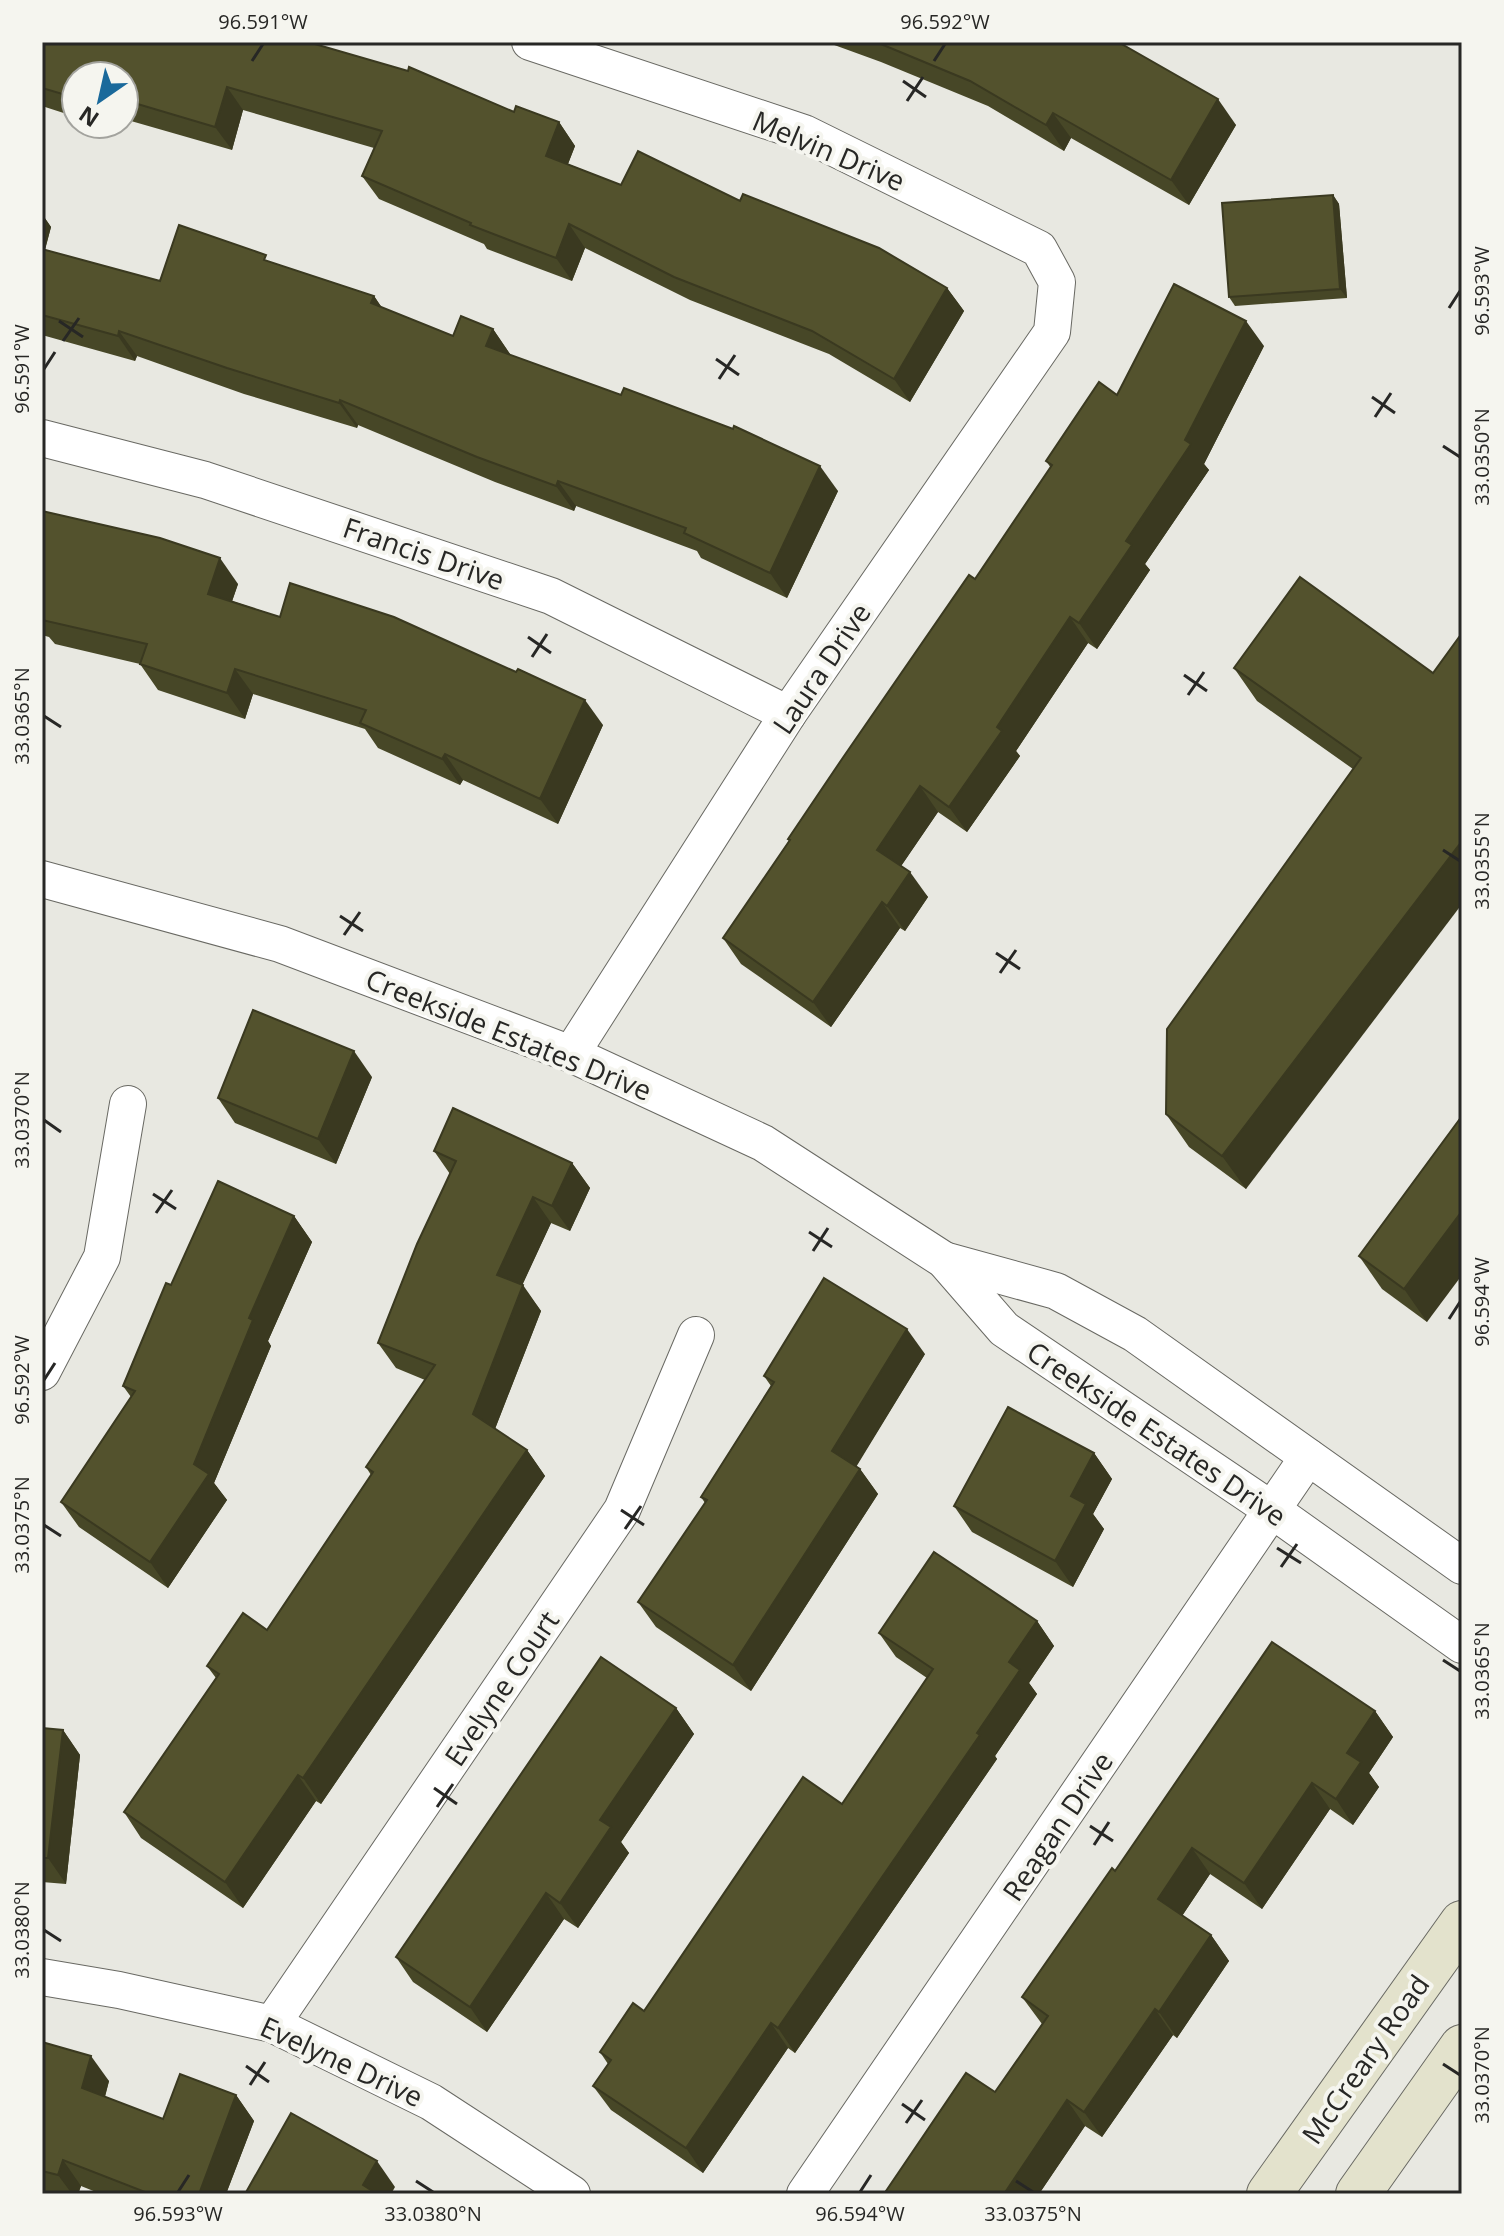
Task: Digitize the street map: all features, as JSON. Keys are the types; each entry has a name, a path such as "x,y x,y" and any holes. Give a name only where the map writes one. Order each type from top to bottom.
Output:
{"main road":[{"name":"McCreary Road","path":"1269,2194 1462,1923"},
{"path":"1358,2194 1462,2047"}],"street":[{"name":"Melvin Drive","path":"530,42 804,133 1039,249 1057,282"},
{"name":"Laura Drive","path":"571,1054 788,714 1052,332 1057,282"},
{"name":"Francis Drive","path":"42,438 205,480 551,596 788,714"},
{"name":"Creekside Estates Drive","path":"42,879 280,944 571,1054 763,1143 944,1260 1004,1329 1272,1510 1462,1645"},
{"path":"42,1372 102,1257 128,1104"},
{"name":"Creekside Estates Drive","path":"944,1260 1056,1291 1135,1334 1462,1566"},
{"name":"Evelyne Court","path":"272,2024 622,1510 696,1335"},
{"name":"Reagan Drive","path":"805,2194 1308,1457"},
{"name":"Evelyne Drive","path":"42,1977 119,1990 272,2024 431,2102 572,2194"}],"building":[{"path":"42,42 308,42 408,71 409,67 514,112 516,106 559,122 546,156 621,185 638,151 740,201 743,194 879,248 947,288 894,379 812,331 674,277 569,224 556,258 470,225 362,176 382,131 227,87 215,127 140,105 140,60 60,60 60,93 42,88"},
{"path":"876,42 1118,42 1218,99 1171,180 1053,113 1046,125 970,81"},
{"path":"1333,195 1340,289 1229,297 1222,203"},
{"path":"179,225 266,255 264,260 374,296 371,303 453,336 461,316 493,329 486,346 621,395 624,388 733,429 734,426 820,466 770,573 684,533 686,528 558,481 556,486 477,457 340,400 339,403 119,331 118,336 42,315 42,249 160,281"},
{"path":"1174,284 1246,321 1185,440 1191,444 1126,541 1132,545 1079,623 1070,617 997,727 1002,731 949,807 920,786 877,850 910,872 887,906 882,902 813,1002 723,938 969,575 975,579 1052,465 1046,461 1099,382 1117,395"},
{"path":"42,511 160,538 220,558 208,594 280,617 290,583 394,617 585,700 540,799 445,754 442,759 360,723 366,710 235,669 227,693 140,664 147,644 42,620"},
{"path":"1300,577 1433,673 1462,633 1462,841 1222,1156 1166,1114 1167,1029 1361,758 1234,668"},
{"path":"253,1010 354,1051 318,1139 218,1098"},
{"path":"453,1108 572,1163 552,1206 533,1197 497,1275 523,1285 473,1414 527,1450 303,1778 298,1775 225,1882 124,1812 219,1674 207,1666 243,1613 267,1630 373,1472 366,1467 435,1365 378,1343 417,1244 456,1161 434,1151"},
{"path":"1462,1116 1462,1211 1404,1289 1359,1256"},
{"path":"218,1181 294,1216 249,1318 253,1320 194,1464 209,1474 150,1562 61,1502 135,1391 123,1386 166,1283 171,1285"},
{"path":"824,1278 907,1329 832,1451 860,1469 733,1665 638,1602 707,1500 701,1497 774,1382 764,1376"},
{"path":"1008,1407 1094,1453 1071,1496 1086,1504 1055,1561 954,1506"},
{"path":"934,1552 1037,1621 1009,1662 1020,1670 977,1733 980,1735 778,2028 771,2023 686,2148 593,2086 611,2060 600,2052 633,2003 644,2011 803,1777 842,1804 933,1669 879,1633"},
{"path":"1272,1642 1375,1711 1347,1753 1361,1762 1336,1799 1312,1783 1244,1883 1192,1848 1158,1899 1211,1935 1159,2012 1155,2009 1084,2112 1067,2100 1004,2194 884,2194 966,2073 995,2092 1048,2016 1022,1997 1112,1868 1115,1871"},
{"path":"601,1657 676,1708 600,1820 611,1827 560,1903 546,1893 470,2007 396,1957"},
{"path":"42,1728 63,1730 48,1858 42,1858"},
{"path":"42,2042 91,2056 82,2088 163,2119 180,2074 236,2095 199,2194 150,2194 63,2160 58,2175 42,2171"},
{"path":"291,2113 377,2161 363,2185 377,2194 245,2194"}]}
